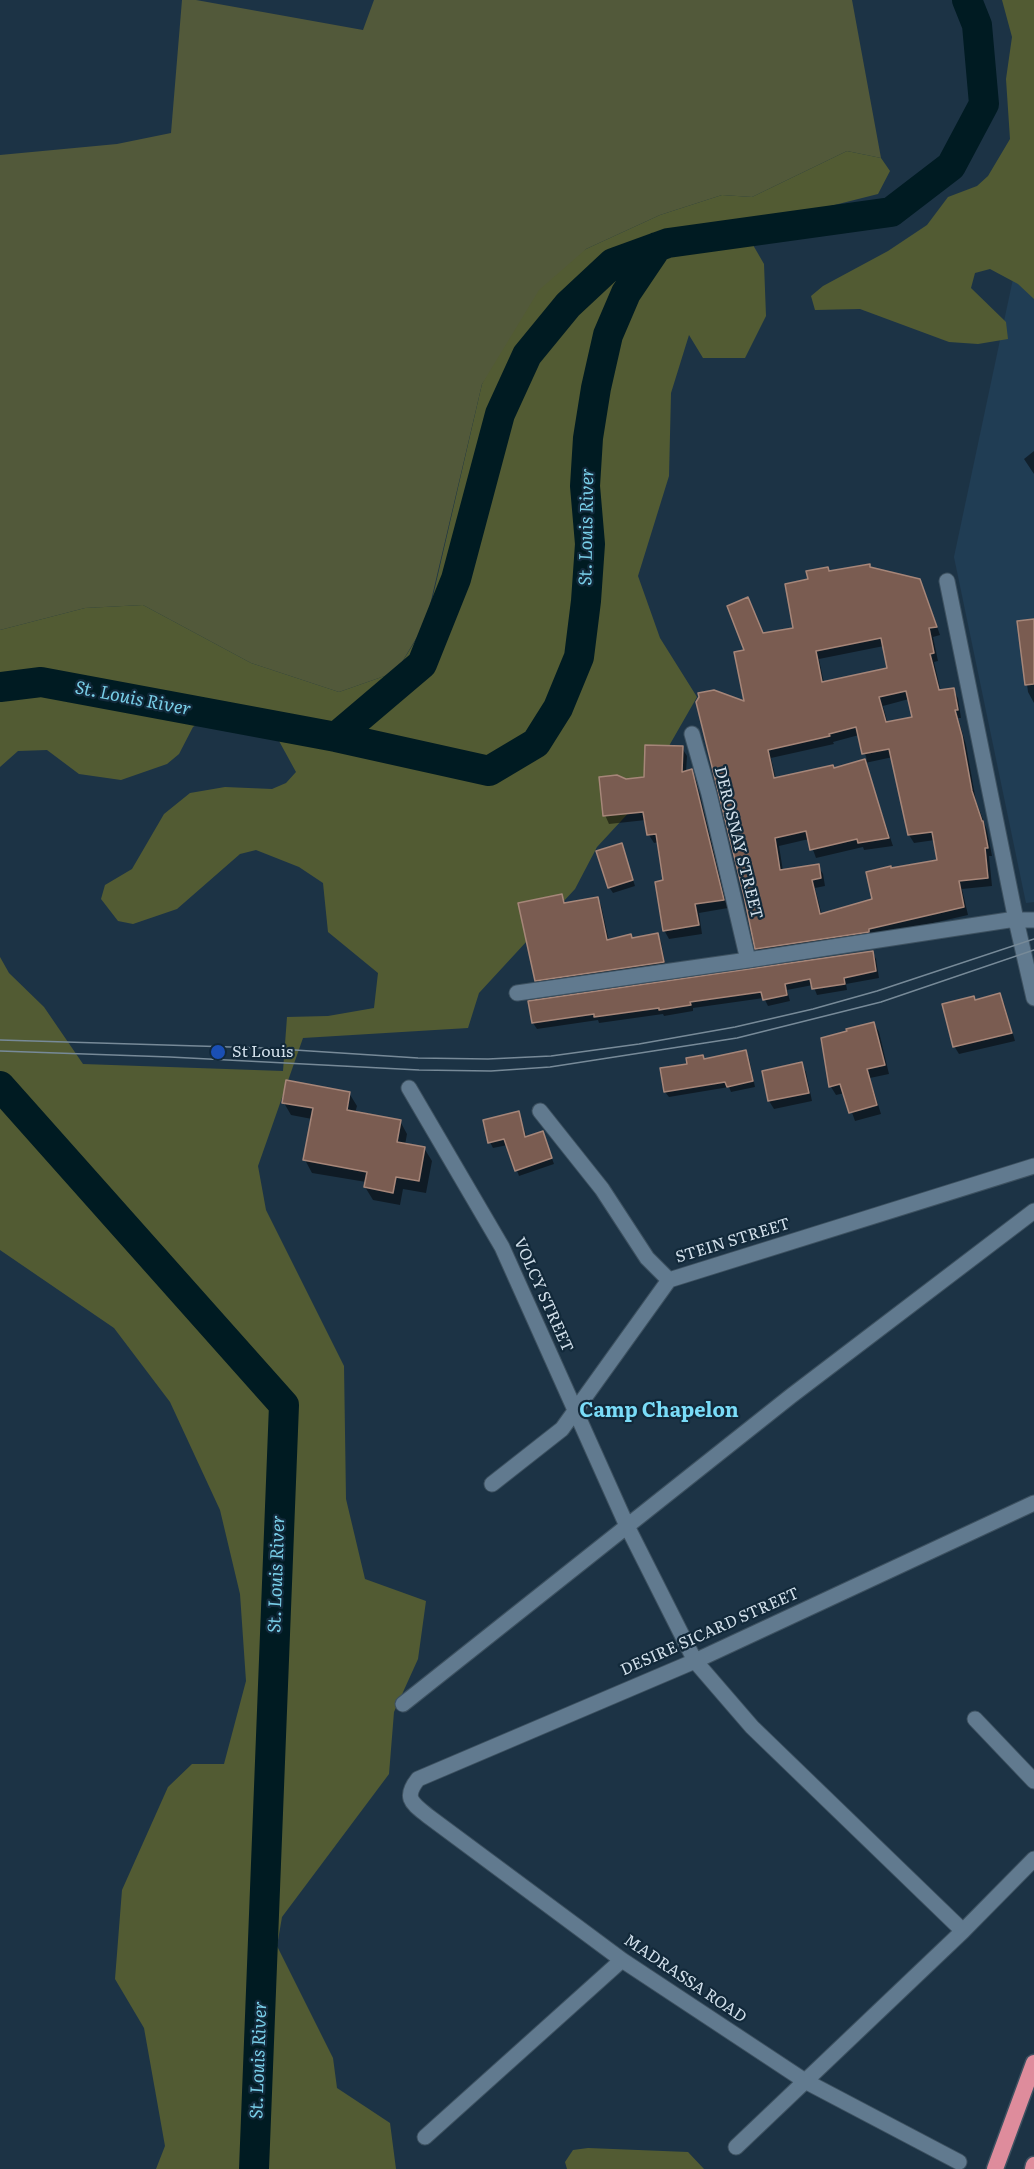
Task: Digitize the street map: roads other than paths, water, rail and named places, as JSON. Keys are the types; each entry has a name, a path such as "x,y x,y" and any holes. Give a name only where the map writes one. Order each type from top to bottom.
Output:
{"highway":[{"path":"995,2169 1034,2063"}],"street":[{"path":"947,581 1034,998"},
{"name":"DEROSNAY STREET","path":"692,734 709,794 748,960"},
{"path":"517,993 1016,920 1034,920"},
{"name":"VOLCY STREET","path":"409,1088 502,1247 627,1526 695,1661 752,1727 963,1931"},
{"path":"540,1111 602,1189 647,1258 669,1280"},
{"name":"STEIN STREET","path":"492,1484 562,1429 669,1280 1034,1166"},
{"path":"403,1704 791,1396 1034,1211"},
{"name":"DESIRE SICARD STREET","path":"410,1797 409,1790 418,1779 695,1661 1034,1503"},
{"path":"975,1719 1034,1781"},
{"name":"MADRASSA ROAD","path":"410,1797 414,1805 428,1816 622,1960 805,2081 959,2162"},
{"path":"736,2147 963,1931 1034,1859"},
{"path":"425,2137 622,1960"}],"waterway":[{"name":"St. Louis River","path":"0,687 41,682 336,737 422,664 456,579 500,414 527,355 568,305 613,263 668,243 891,212 951,166 984,104 977,25 967,0"},
{"name":"St. Louis River","path":"336,737 489,771 536,743 558,708 579,657 590,544 585,486 588,438 608,335 626,293 657,247"},
{"name":"St. Louis River","path":"0,1086 284,1405 254,2169"}],"tram line":[{"path":"0,1040 264,1048 418,1058 488,1059 551,1056 639,1044 735,1027 813,1009 877,991 1034,939"},
{"path":"0,1051 419,1070 491,1071 550,1067 737,1038 881,1002 1034,950"}],"place":[{"name":"St Louis","path":"218,1052"}],"district":[{"name":"Camp Chapelon","path":"659,1411"}]}
